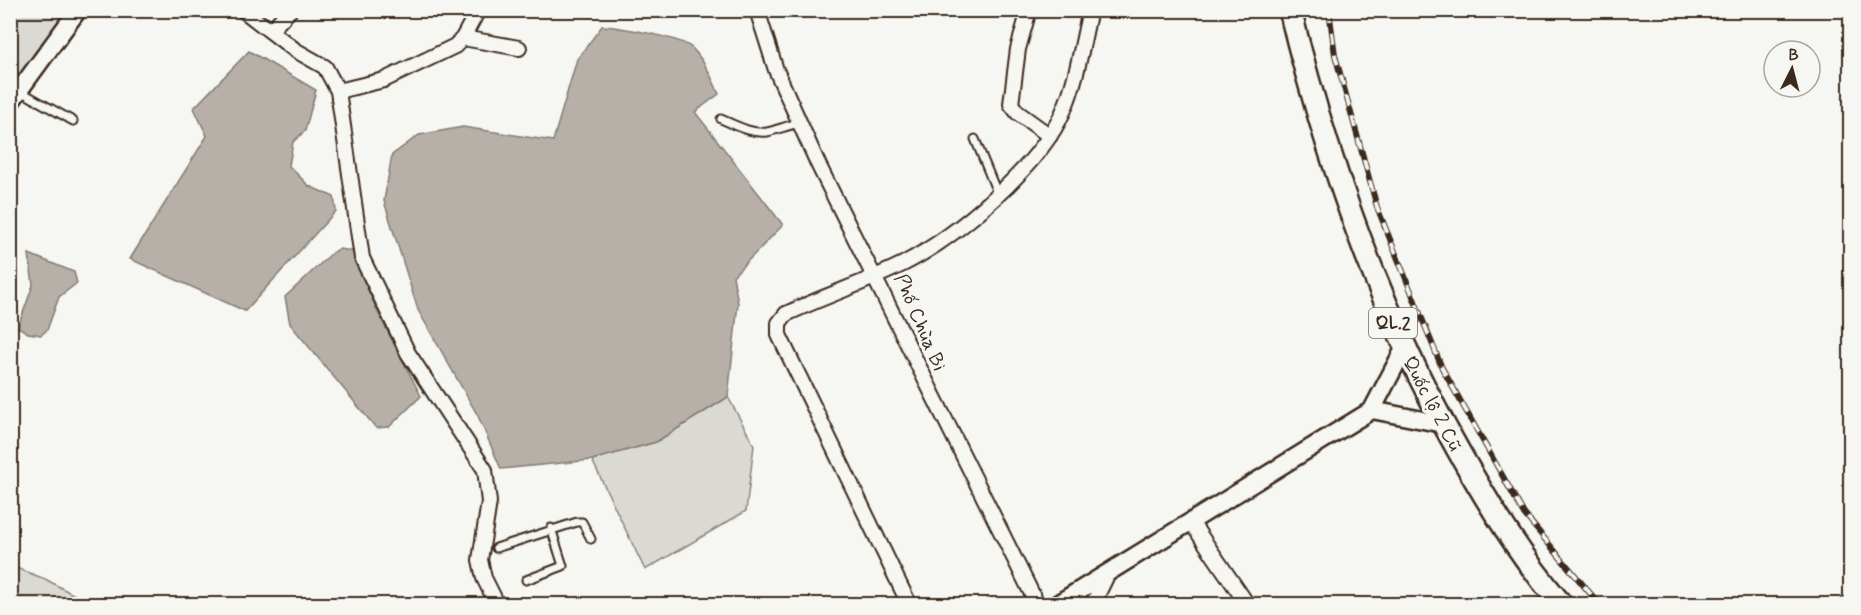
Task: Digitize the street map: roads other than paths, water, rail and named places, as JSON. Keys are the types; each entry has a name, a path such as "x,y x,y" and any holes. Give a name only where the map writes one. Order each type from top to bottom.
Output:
{"main road":[{"name":"Quốc lộ 2 Cũ","path":"1290,10 1327,148 1375,282 1404,349 1443,424 1503,529 1562,604"}],"street":[{"path":"15,97 78,10"},
{"path":"243,10 270,31 325,67 338,92 362,258 408,353 485,470 489,502 484,549 484,578 497,604"},
{"path":"270,31 290,10"},
{"path":"338,92 384,80 455,46 463,38 478,10"},
{"path":"757,10 776,70 876,276 786,314 779,323 779,335 909,604"},
{"path":"1029,10 1018,49 1011,104 1018,113 1050,136"},
{"name":"Phố Chùa Bi","path":"1037,604 920,371 876,276 905,263 939,241 999,195 1050,136 1070,92 1090,10"},
{"path":"463,38 519,48"},
{"path":"1057,604 1372,410 1404,349"},
{"path":"1372,410 1443,424"},
{"path":"1191,522 1247,604"},
{"path":"1093,604 1108,573"}],"lane":[{"path":"15,97 73,121"},
{"path":"721,119 757,132 800,123"},
{"path":"975,139 999,195"},
{"path":"496,548 551,528 582,522 591,539"},
{"path":"526,580 563,566 551,528"}],"railway":[{"path":"1329,10 1335,55 1377,207 1442,368 1524,514 1599,604"}]}
